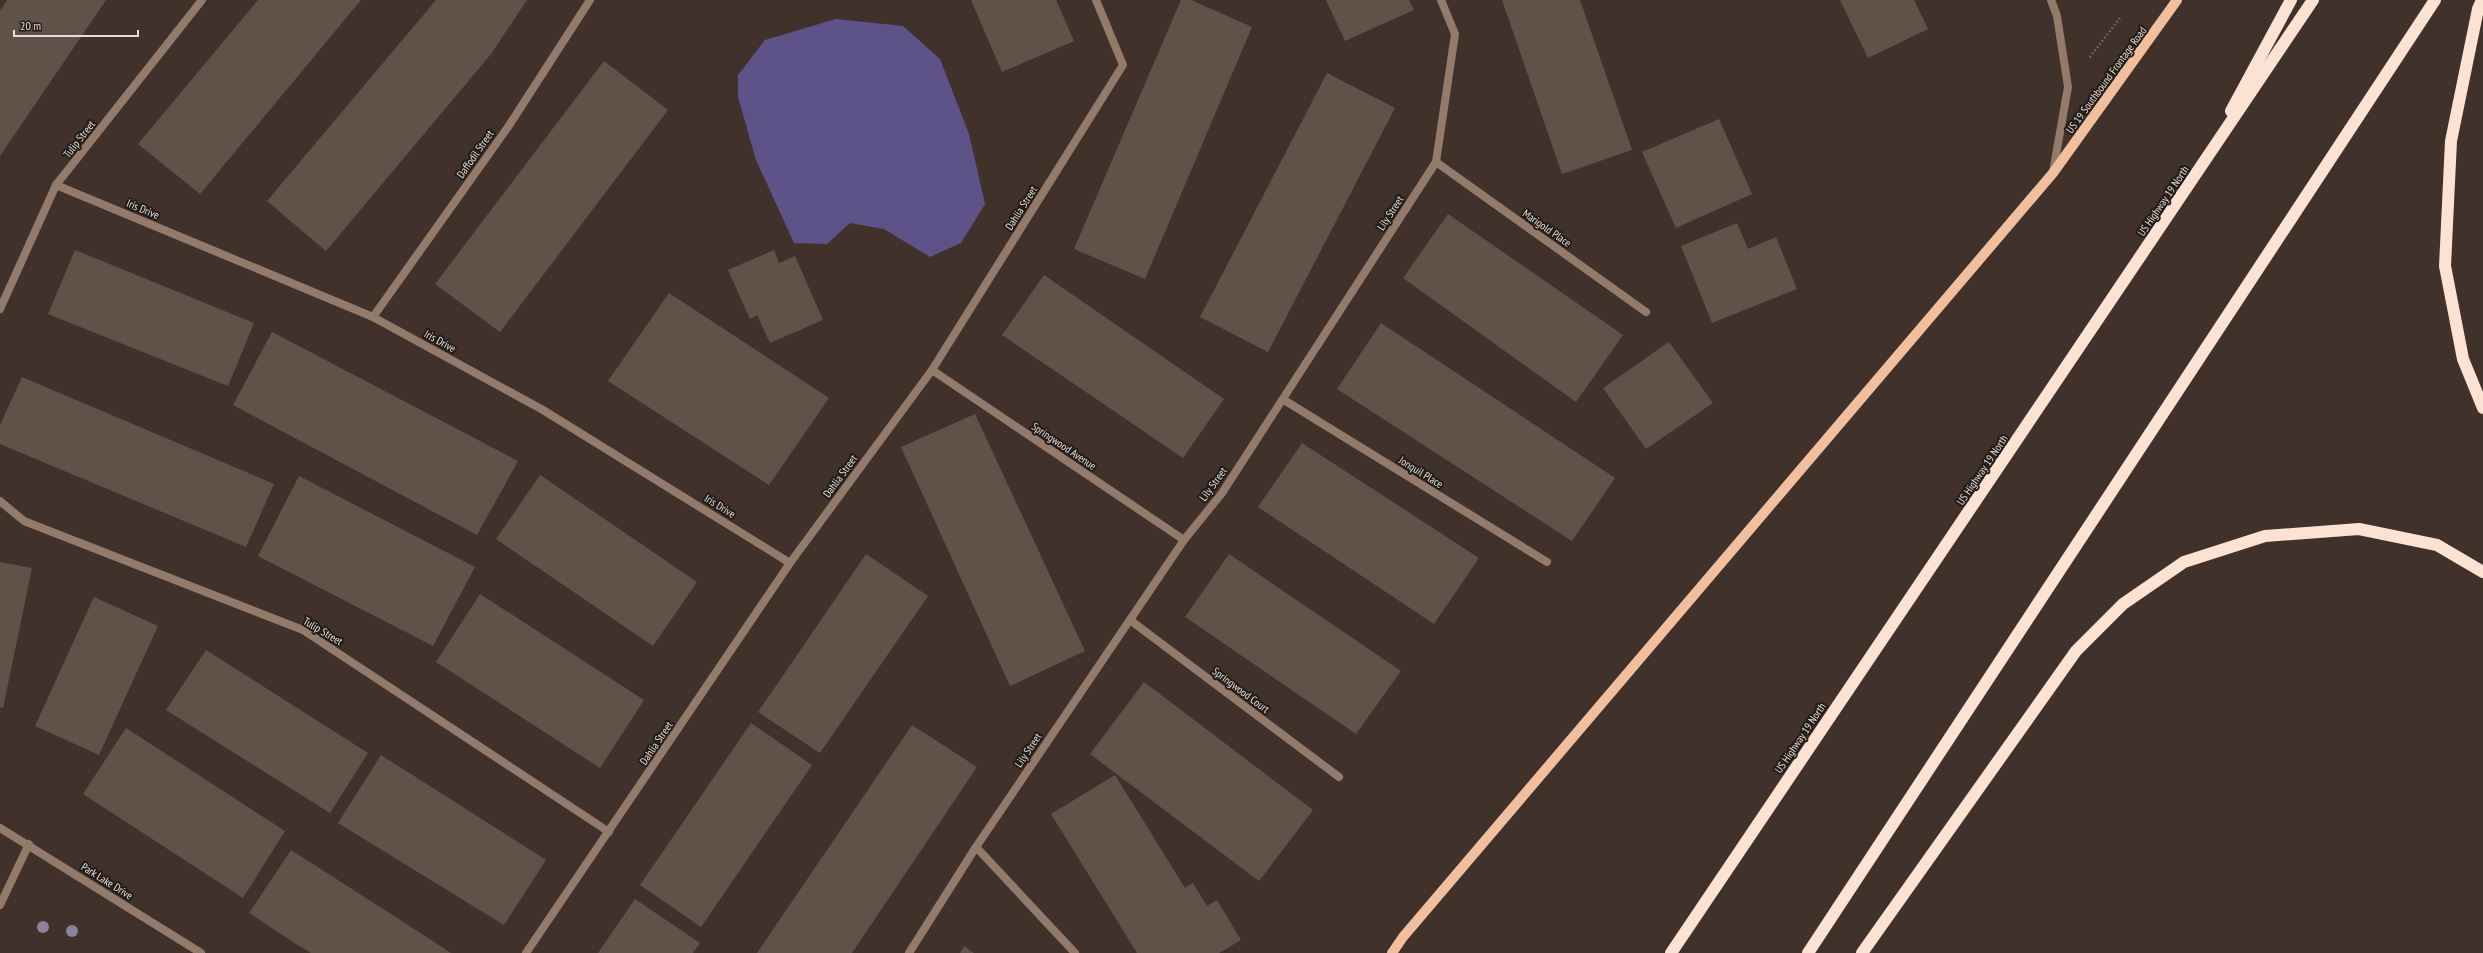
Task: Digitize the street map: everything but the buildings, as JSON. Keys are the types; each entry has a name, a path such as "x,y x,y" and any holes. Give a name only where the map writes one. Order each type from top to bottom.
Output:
{"highway":[{"path":"2193,181 2292,0"},
{"name":"US Highway 19 North","path":"1671,953 2193,181 2313,0"},
{"path":"1808,953 2435,0"},
{"path":"2482,0 2478,9 2451,141 2445,266 2463,359 2483,408"},
{"path":"1862,953 2076,651 2123,604 2184,562 2265,536 2359,529 2437,546 2483,572"}],"main road":[{"name":"US 19 Southbound Frontage Road","path":"1392,953 1403,937 2053,173 2177,0"}],"street":[{"name":"Tulip Street","path":"0,309 56,185 202,0"},
{"name":"Daffodil Street","path":"373,317 508,127 590,0"},
{"name":"Dahlia Street","path":"526,953 790,563 932,370 1124,65 1096,0"},
{"name":"Lily Street","path":"909,953 976,847 1184,540 1222,493 1284,400 1436,162 1455,34 1441,0"},
{"path":"2051,0 2057,16 2068,87 2053,173"},
{"name":"Marigold Place","path":"1436,162 1646,312"},
{"name":"Iris Drive","path":"56,185 373,317 543,410 790,563"},
{"name":"Springwood Avenue","path":"932,370 1184,540"},
{"name":"Jonquil Place","path":"1284,400 1546,562"},
{"name":"Tulip Street","path":"0,501 24,522 303,630 609,832"},
{"name":"Springwood Court","path":"1130,620 1339,777"},
{"name":"Park Lake Drive","path":"0,828 29,844 201,953"},
{"path":"0,904 29,844"},
{"path":"976,847 1075,953"}],"path":[{"path":"2086,63 2120,18"}],"shaded area":[{"path":"836,19 903,26 940,59 969,134 985,204 961,243 930,257 884,229 850,223 827,244 794,243 756,160 738,97 738,75 765,40"}]}
